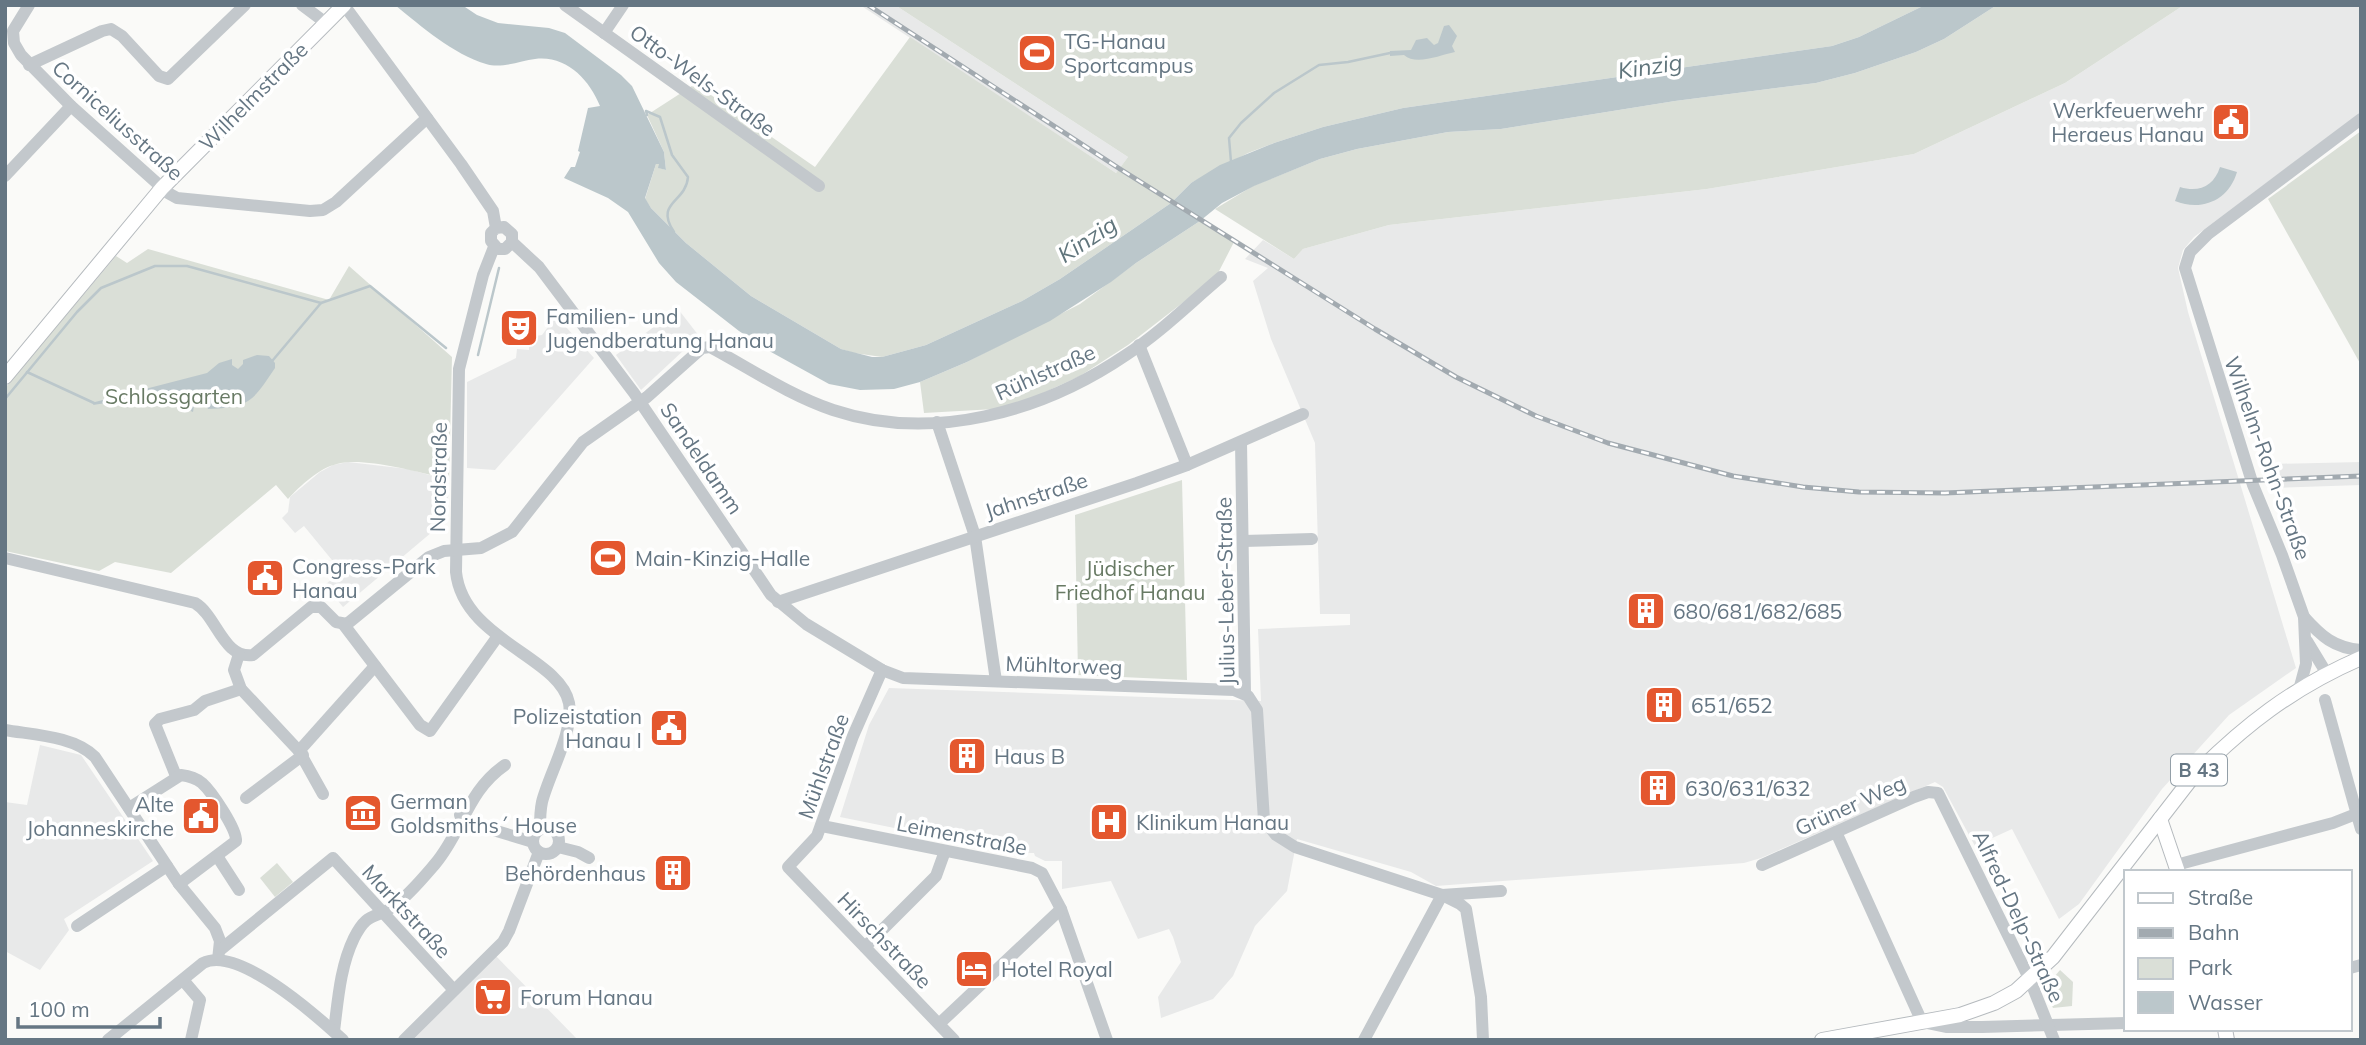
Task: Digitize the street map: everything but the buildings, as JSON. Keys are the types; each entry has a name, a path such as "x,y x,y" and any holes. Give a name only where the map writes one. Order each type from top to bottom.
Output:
{"main road":[{"name":"Wilhelmstraße","path":"5,377 162,188 344,5"},
{"name":"B 43","path":"2160,819 2191,779 2245,726 2299,690 2361,658"},
{"path":"2160,819 2177,868"},
{"path":"1822,1040 1976,1010 2006,997 2030,980 2057,953 2160,819"}],"street":[{"name":"Corniceliusstraße","path":"29,5 13,31 14,43 29,65 162,188 177,198 323,210 336,202 427,118"},
{"path":"29,65 111,29 122,36 159,76 168,79 245,5"},
{"path":"302,5 326,23"},
{"name":"Nordstraße","path":"344,5 493,211 496,228 490,237 494,247 483,275 459,369 457,579 461,594 480,619 562,686 568,700 568,724 541,804 540,829"},
{"name":"Otto-Wels-Straße","path":"565,5 819,186"},
{"path":"604,33 623,5"},
{"path":"5,176 71,106"},
{"name":"Wilhelm-Rohn-Straße","path":"2299,690 2306,664 2304,617 2253,485 2185,268 2190,253 2197,244 2361,119"},
{"name":"Nordstraße","path":"496,228 508,228 512,234 512,242"},
{"path":"494,247 505,249 512,242"},
{"name":"Sandeldamm","path":"512,242 539,267 640,402 778,603 806,624 882,670"},
{"name":"Rühlstraße","path":"640,402 697,351 706,347 793,394 833,410 885,421 937,422 990,416 1022,407 1076,383 1126,355 1221,277"},
{"path":"1139,345 1187,464"},
{"path":"344,625 429,557 444,551 481,548 512,532 583,442 640,402"},
{"name":"Jahnstraße","path":"778,603 1187,464 1303,414"},
{"path":"937,422 975,536 996,681"},
{"name":"Julius-Leber-Straße","path":"1241,442 1245,694 1254,702 1257,710 1265,820 1276,835 1295,847 1442,895"},
{"path":"1243,541 1312,539"},
{"path":"5,558 187,600 201,607 227,644 239,654 254,655 312,607 321,607 336,622 344,625 420,725 430,732 498,636"},
{"name":"Wilhelm-Rohn-Straße","path":"2304,617 2319,634 2339,647 2361,650"},
{"path":"2319,634 2327,674"},
{"name":"Wilhelm-Rohn-Straße","path":"2305,637 2327,674"},
{"path":"239,654 234,670 241,689 301,753 323,794"},
{"path":"246,798 301,753 375,666"},
{"name":"Mühltorweg","path":"882,670 907,679 1234,690 1245,694"},
{"name":"Mühlstraße","path":"788,867 812,843 822,826 853,736 882,670"},
{"path":"176,776 155,724 160,719 194,710 205,701 241,689"},
{"path":"2325,700 2359,813 2361,829"},
{"path":"5,730 72,744 88,750 95,757 179,884 215,928 220,941 219,955"},
{"path":"338,1035 342,979 351,945 368,918 396,905 437,862 474,796 489,776 505,765"},
{"path":"129,808 176,776 188,776 204,785 237,835 233,845 179,884"},
{"name":"Grüner Weg","path":"1762,865 1928,792 1938,793 1947,809"},
{"name":"Alfred-Delp-Straße","path":"1947,809 2030,980 2054,1040"},
{"path":"2177,868 2359,813"},
{"path":"404,1040 503,942 536,847 534,836 540,829 555,831 559,839 558,847 552,853 536,847 461,817"},
{"name":"Leimenstraße","path":"822,826 1037,870 1049,884 1061,909 1107,1040"},
{"path":"1836,832 1922,1022 1946,1027 2124,1023"},
{"path":"558,847 589,858"},
{"path":"865,947 936,876 945,851"},
{"path":"217,856 239,890"},
{"name":"Marktstraße","path":"219,955 333,858 454,990"},
{"path":"77,926 167,866"},
{"name":"Hirschstraße","path":"788,867 954,1040"},
{"path":"1442,895 1501,891"},
{"path":"1442,895 1462,906 1469,919 1484,1039"},
{"path":"1364,1040 1442,895"},
{"path":"939,1024 1061,909"},
{"path":"219,955 305,1005 338,1035"},
{"path":"108,1040 183,979 219,955"},
{"path":"183,979 200,1000 191,1040"},
{"path":"1976,1010 1982,1027"}],"shaded area":[{"path":"860,5 895,5 1128,157 1116,173"},
{"path":"2184,5 2361,5 2361,112 2194,237 2183,250 2178,268 2188,312 2296,668 2229,715 2162,789 2079,904 2059,919 2012,829 1975,846 1943,787 1935,782 1744,863 1436,886 1411,872 1297,839 1287,891 1255,926 1233,976 1213,999 1161,1018 1158,997 1181,962 1173,937 1169,929 1138,939 1111,881 1062,889 1062,861 1045,861 1034,853 1018,853 840,817 869,725 889,688 1261,701 1258,629 1350,625 1350,614 1320,614 1315,443 1271,339 1253,281 1268,268 1245,259 1263,240 1294,259 1303,249 1389,225 1707,189 1914,154 2065,83"},
{"path":"678,309 699,336 641,390 616,355"},
{"path":"556,316 594,358 495,470 467,468 467,382 516,358 517,349 529,350 529,337 542,335"},
{"path":"348,462 408,469 440,478 449,483 449,492 446,509 432,532 343,607 325,585 341,571 304,526 295,533 282,518 288,512 290,497 320,472 333,465"},
{"path":"2361,462 2361,485 2274,488 2271,464"},
{"path":"40,745 81,755 153,861 64,919 69,930 40,970 5,951 5,802 27,805"},
{"name":"Forum Hanau","path":"494,954 578,1040 408,1040"}],"green space":[{"path":"895,5 1925,5 1859,37 1832,46 1403,108 1323,127 1274,143 1248,153 1191,183 1171,203 1060,279 1022,301 926,345 882,357 841,349 751,296 686,243 651,208 645,199 656,164 666,170 664,152 647,115 695,84 815,167 910,37 1116,173 1128,157"},
{"path":"1997,5 2184,5 2065,83 1914,154 1707,189 1389,225 1303,249 1294,259 1215,209 1253,186 1320,159 1357,149 1448,132 1501,129 1675,101 1816,83 1855,73 1916,52 1944,39"},
{"path":"2361,131 2361,365 2268,199"},
{"path":"1200,221 1234,242 1216,277 1128,345 1080,376 1030,399 995,409 924,413 920,382 967,362 1080,304"},
{"name":"Schlossgarten","path":"148,249 329,300 349,266 452,357 449,483 435,476 372,463 347,462 330,466 310,478 288,499 276,485 171,573 115,562 99,571 5,551 5,388 116,256 127,263"},
{"name":"Jüdischer Friedhof Hanau","path":"1182,480 1187,680 1078,675 1075,515"},
{"path":"277,863 293,882 275,897 260,878"},
{"path":"2060,970 2073,982 2072,1006 2053,1008 2044,989"}],"water":[{"path":"395,5 462,5 477,15 498,23 549,28 565,33 632,86 664,152 666,170 658,168 659,164 656,164 645,198 651,208 686,243 751,296 841,349 882,357 926,345 1022,301 1060,279 1171,203 1191,183 1220,165 1323,127 1403,108 1832,46 1859,37 1925,5 1997,5 1944,39 1916,52 1816,83 1675,101 1501,129 1448,132 1357,149 1320,159 1254,186 1222,203 1200,221 1050,321 920,382 894,389 860,390 829,384 739,331 676,282 659,263 628,212 608,198 564,178 571,167 575,167 588,108 600,106 590,87 575,71 557,61 546,59 504,65 486,64 450,47"},
{"path":"1449,25 1457,36 1452,46 1455,52 1421,60 1404,55 1390,56 1390,51 1411,50 1416,40 1427,38 1434,45 1438,43 1444,26"},
{"path":"2220,167 2237,172 2228,190 2221,196 2213,201 2195,205 2175,201 2180,187 2193,189 2205,186 2214,179"},
{"path":"257,355 269,356 275,363 275,368 255,395 242,404 208,409 207,406 194,406 193,412 186,409 188,401 181,391 93,405 95,402 207,373 219,363 232,359 232,365 238,369 243,360"}],"waterway":[{"path":"1231,162 1229,138 1241,123 1274,93 1319,65 1390,53"},
{"path":"647,115 646,111 660,117 672,155 688,177 686,186 667,214 674,232"},
{"path":"5,399 77,312 101,288 155,266 187,266 321,303 370,286 446,348"},
{"path":"478,355 499,268"},
{"path":"273,360 321,303"},
{"path":"27,372 94,403"}],"railway":[{"path":"868,5 1120,169 1456,377 1536,416 1608,443 1733,476 1859,492 1945,493 2361,476"}],"place":[{"name":"TG-Hanau Sportcampus","path":"1037,53"},
{"name":"Werkfeuerwehr Heraeus Hanau","path":"2231,122"},
{"name":"Familien- und Jugendberatung Hanau","path":"519,328"},
{"name":"Main-Kinzig-Halle","path":"608,558"},
{"name":"Congress-Park Hanau","path":"265,578"},
{"name":"680/681/682/685","path":"1646,611"},
{"name":"651/652","path":"1664,705"},
{"name":"Polizeistation Hanau I","path":"669,728"},
{"name":"Haus B","path":"967,756"},
{"name":"630/631/632","path":"1658,788"},
{"name":"German Goldsmiths´ House","path":"363,813"},
{"name":"Alte Johanneskirche","path":"201,816"},
{"name":"Klinikum Hanau","path":"1109,822"},
{"name":"Behördenhaus","path":"673,873"},
{"name":"Hotel Royal","path":"974,969"},
{"name":"Forum Hanau","path":"493,997"}],"water label":[{"name":"Kinzig","path":"1650,66"},
{"name":"Kinzig","path":"1087,239"}]}
